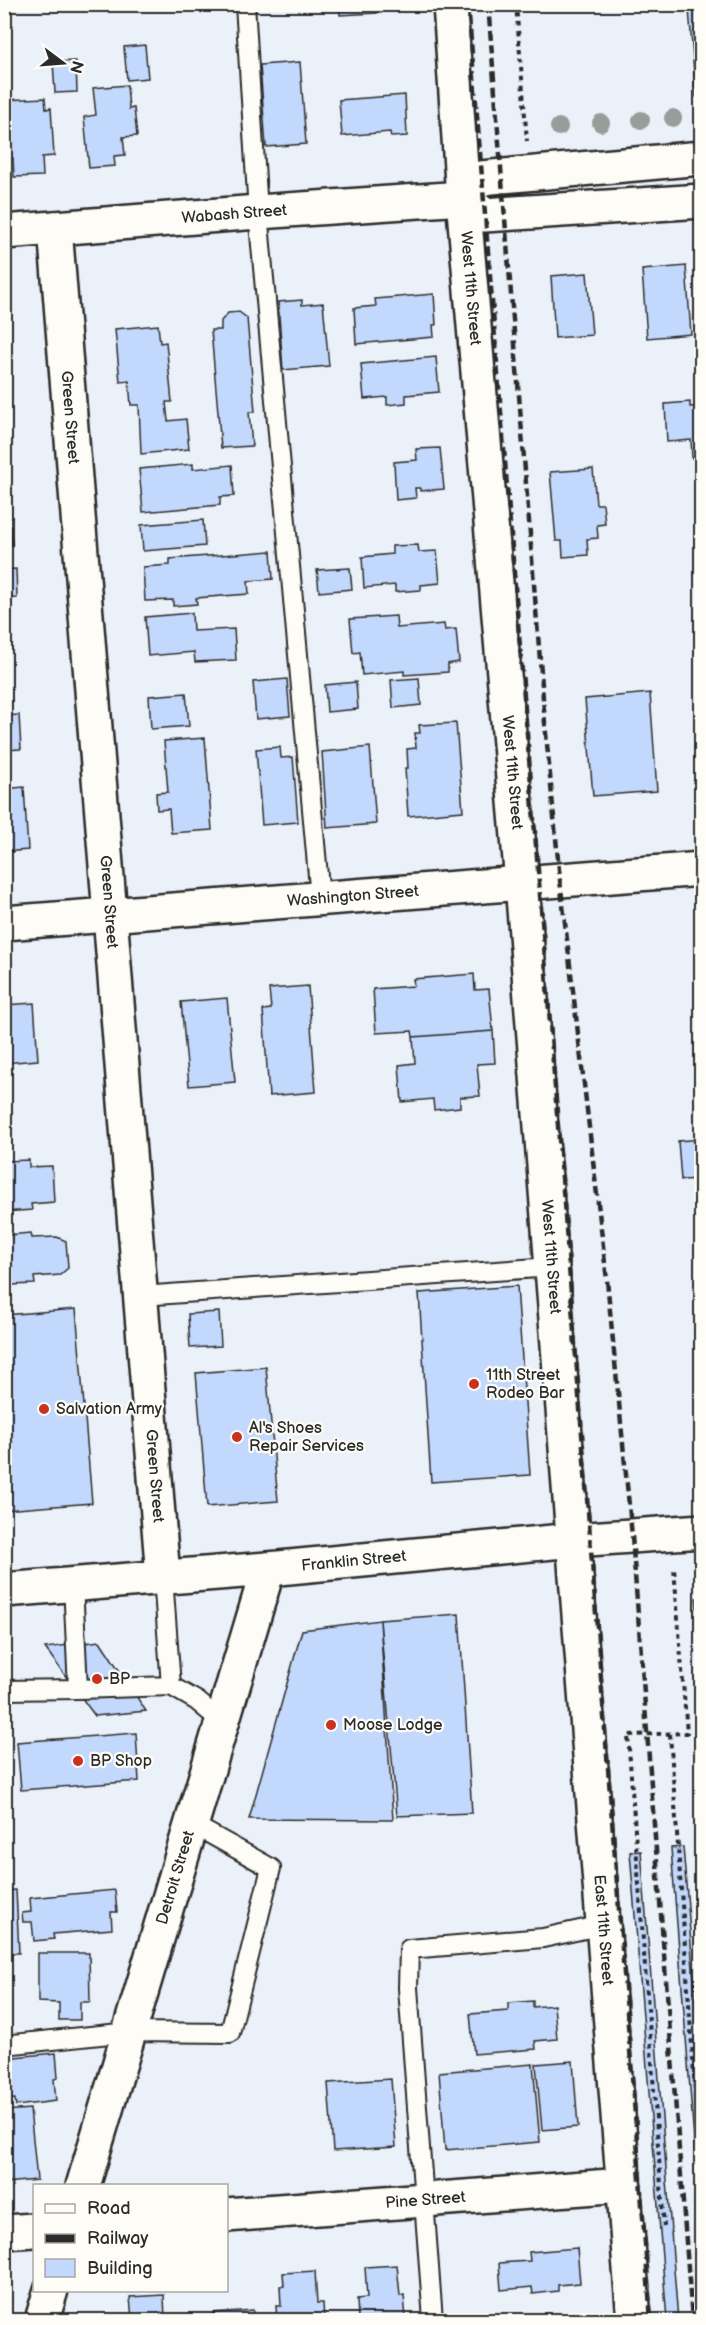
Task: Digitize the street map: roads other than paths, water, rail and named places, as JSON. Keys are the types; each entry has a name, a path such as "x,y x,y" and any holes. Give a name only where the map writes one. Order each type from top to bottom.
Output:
{"street":[{"name":"West 11th Street","path":"450,4 463,198 522,883 574,1540"},
{"path":"702,158 481,178 463,198 484,215 702,201"},
{"name":"Wabash Street","path":"4,232 463,198"},
{"name":"Green Street","path":"55,228 163,1577"},
{"name":"Washington Street","path":"4,923 702,869"},
{"name":"Franklin Street","path":"4,1590 686,1532"},
{"name":"East 11th Street","path":"574,1540 634,2320"},
{"name":"Detroit Street","path":"83,2184 268,1569"},
{"name":"Pine Street","path":"228,2215 623,2185"},
{"path":"4,2232 33,2230"},
{"path":"42,2320 50,2292"}],"lane":[{"path":"245,4 258,212 320,898"},
{"path":"141,1296 552,1267"},
{"path":"163,1577 171,1686"},
{"path":"73,1584 78,1689"},
{"path":"4,1690 171,1686 197,1701 222,1722"},
{"path":"4,2045 129,2032 230,2033 271,1868 192,1824"},
{"path":"433,2320 408,1988 409,1949 543,1938 603,1925"}],"railway":[{"path":"468,4 651,2320"},
{"path":"488,4 545,723 560,880 607,1280 632,1536 692,2320"}],"place":[{"name":"11th Street Rodeo Bar","path":"474,1384"},
{"name":"Salvation Army","path":"44,1409"},
{"name":"Al's Shoes Repair Services","path":"237,1437"},
{"name":"BP","path":"97,1679"},
{"name":"Moose Lodge","path":"331,1725"},
{"name":"BP Shop","path":"78,1761"}]}
